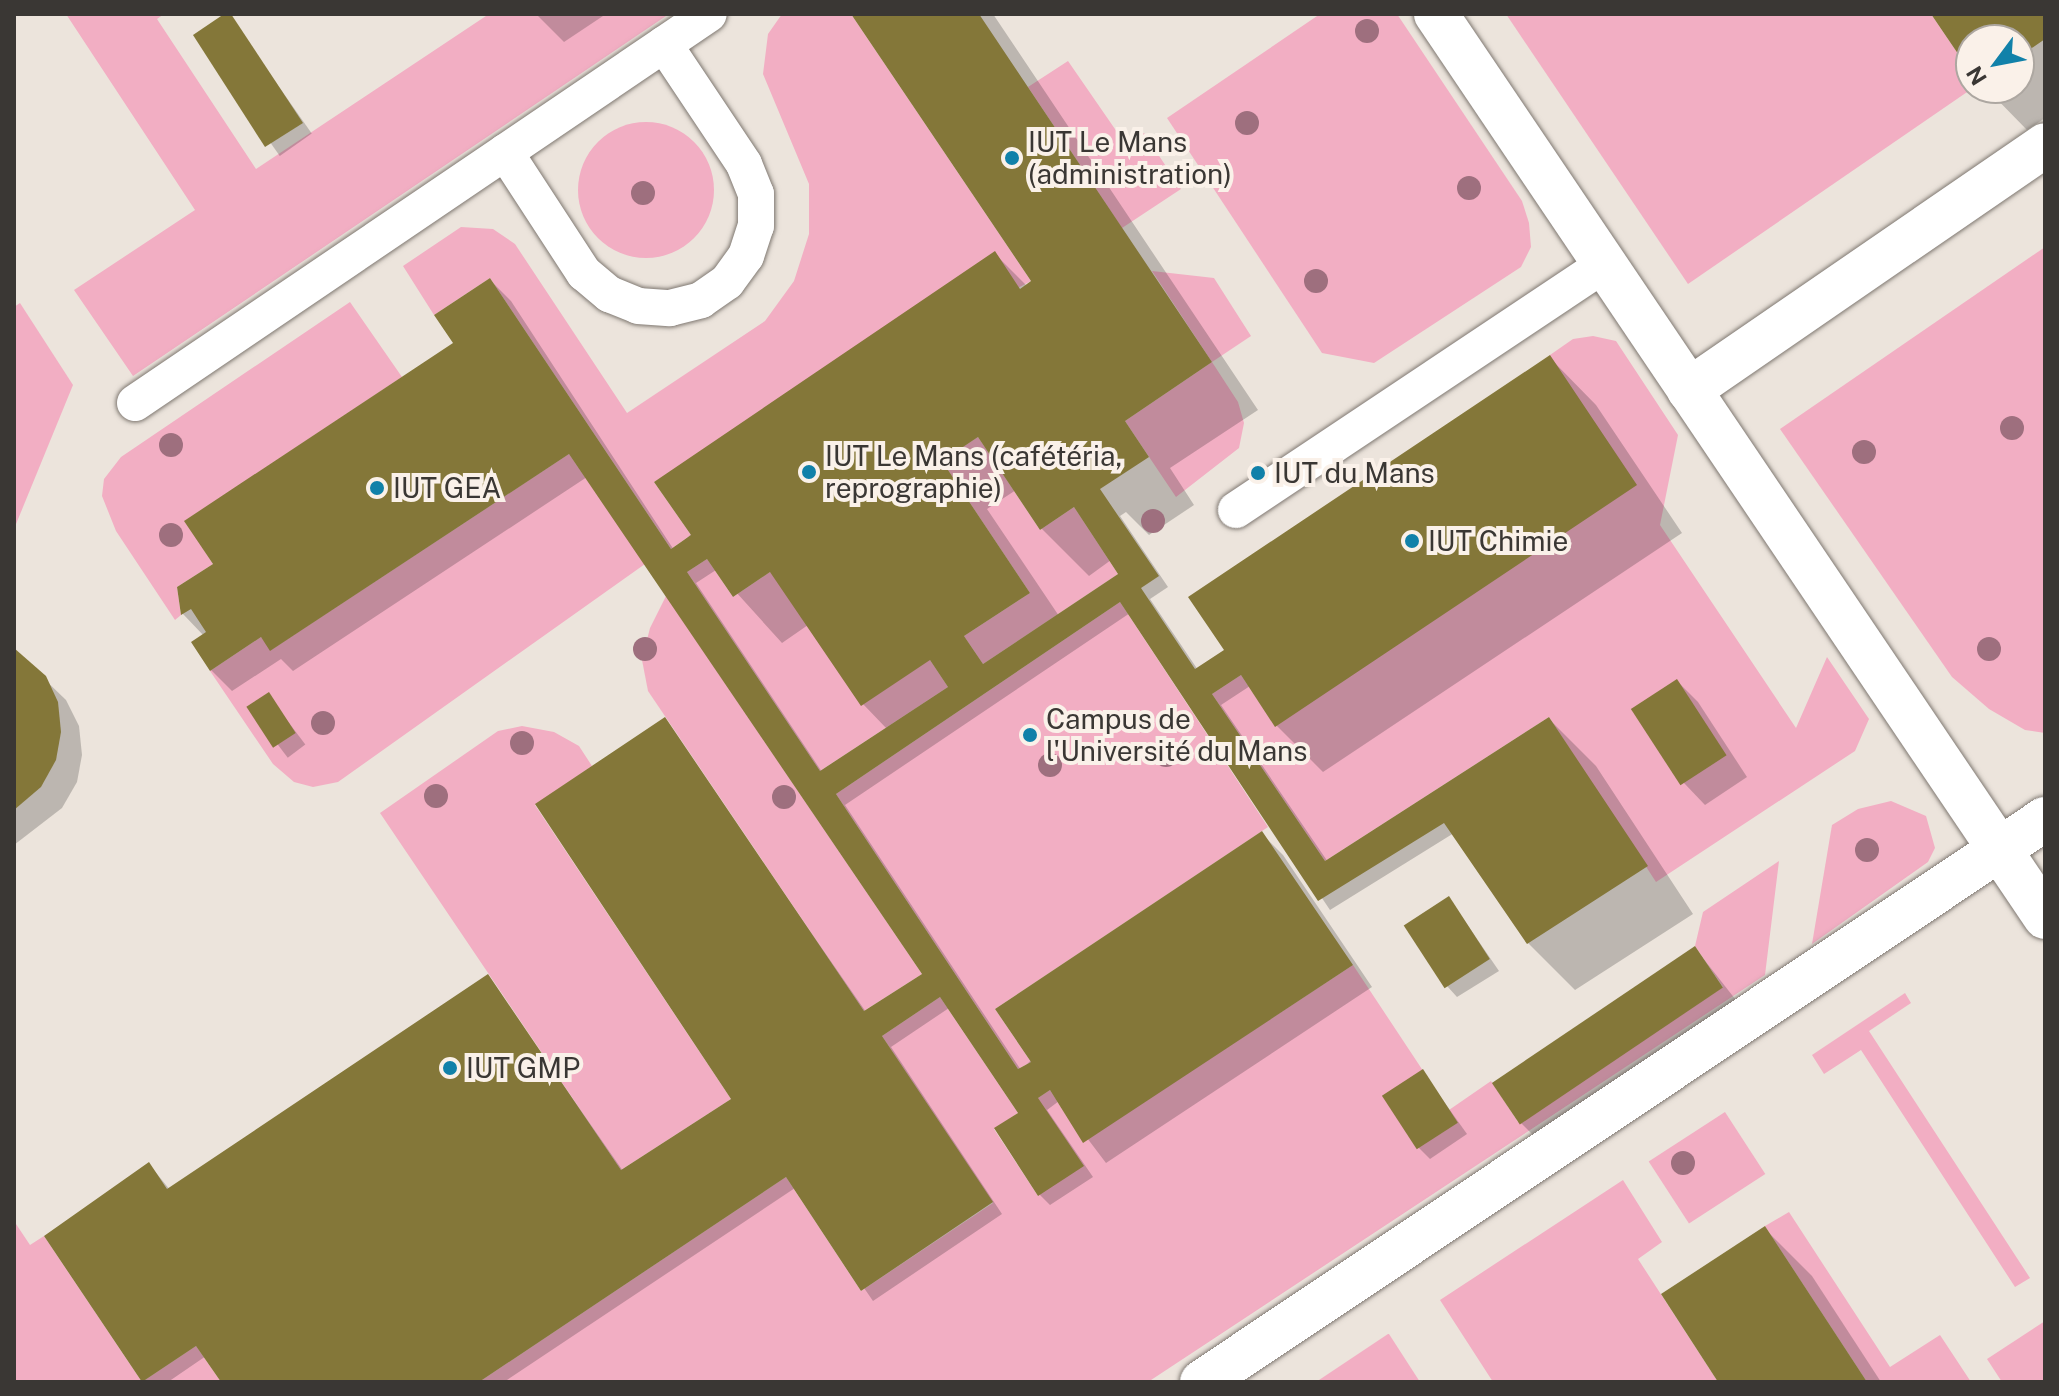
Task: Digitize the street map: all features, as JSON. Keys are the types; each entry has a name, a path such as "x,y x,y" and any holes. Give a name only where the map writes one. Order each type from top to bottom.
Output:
{"street":[{"path":"1436,14 1689,390 2025,831 2045,917"},
{"path":"1689,390 2045,145"},
{"path":"1202,1382 2025,831"}],"lane":[{"path":"135,403 709,14"},
{"path":"505,152 584,273 609,294 638,306 670,308 701,300 727,282 746,256 756,226 756,194 744,164 664,44"},
{"path":"1236,510 1605,264"}],"shaded area":[{"path":"66,14 164,14 157,19 256,169 489,14 669,14 133,376 74,290 195,210"},
{"path":"782,14 851,14 1031,281 654,482 691,535 671,549 490,278 434,315 403,266 461,227 493,229 515,244 627,413 765,321 794,281 809,234 809,184 763,74 768,34"},
{"path":"1320,14 1397,14 1522,201 1529,223 1531,247 1521,267 1374,363 1322,353 1167,118"},
{"path":"1506,14 1931,14 1955,49 1955,100 1688,284"},
{"path":"1068,61 1126,145 1144,133 1181,189 1122,228 1028,87"},
{"path":"646,122 672,127 694,142 709,164 714,190 709,216 694,238 672,253 646,258 620,253 598,238 583,216 578,190 583,164 598,142 620,127"},
{"path":"2045,247 2045,733 2025,730 1989,709 1952,677 1780,429"},
{"path":"1152,271 1214,278 1251,336 1212,362"},
{"path":"350,302 402,377 185,521 213,564 177,587 181,615 175,620 116,531 102,496 104,479 121,457"},
{"path":"20,303 73,385 14,529 14,307"},
{"path":"1593,336 1616,341 1678,435 1660,525 1796,728 1827,657 1869,719 1855,751 1656,882 1549,717 1325,861 1212,694 1241,675 1275,726 1550,355 1573,339"},
{"path":"1212,362 1238,402 1244,423 1239,448 1176,497 1125,421"},
{"path":"978,437 1040,530 1074,507 1118,574 983,664 964,636 1030,593 942,461"},
{"path":"569,454 645,564 338,782 313,787 294,782 273,764 210,671 261,637 271,650"},
{"path":"707,559 733,597 770,572 930,660 948,687 820,771 687,572"},
{"path":"666,596 922,974 864,1011 648,691 642,660 650,628"},
{"path":"1120,602 1268,827 995,1009 1031,1062 1018,1069 836,794"},
{"path":"522,726 554,732 579,746 592,766 535,805 731,1099 621,1170 380,813 498,731"},
{"path":"1891,801 1926,816 1935,848 1928,862 1812,944 1832,825 1858,809"},
{"path":"1779,861 1765,975 1148,1382 479,1382 786,1177 861,1291 993,1203 882,1036 940,997 1018,1113 994,1129 1038,1196 1038,1098 1050,1090 1083,1142 1353,965 1449,1110 1491,1081 1518,1122 1723,987 1695,946 1703,912"},
{"path":"1905,993 1911,1003 1869,1031 2030,1278 2015,1287 1861,1050 1824,1074 1812,1055"},
{"path":"1725,1112 1765,1174 1689,1224 1649,1162"},
{"path":"1623,1180 1662,1242 1638,1259 1718,1382 1493,1382 1440,1300"},
{"path":"1789,1212 1890,1367 1940,1335 1971,1382 1867,1382 1765,1226"},
{"path":"14,1221 30,1245 44,1236 142,1382 14,1382"},
{"path":"2045,1321 2045,1382 2002,1382 1987,1359"},
{"path":"1388,1334 1420,1382 1316,1382"},
{"path":"196,1346 221,1382 142,1382"}],"building":[{"path":"224,14 231,14 303,123 265,147 193,35"},
{"path":"851,14 979,14 1212,362 1125,421 1149,457 1100,489 1159,576 1141,588 1195,669 1224,650 1188,597 1550,355 1637,485 1275,727 1241,675 1212,694 1325,861 1549,717 1648,866 1527,944 1444,823 1318,901 1120,602 836,794 1018,1069 1031,1062 995,1009 1262,831 1353,965 1083,1143 1050,1090 1038,1098 1084,1166 1038,1196 994,1128 1018,1113 940,997 882,1036 993,1202 861,1291 786,1177 479,1382 221,1382 196,1346 142,1382 44,1236 149,1162 167,1189 488,974 621,1170 731,1099 535,804 665,717 864,1011 922,974 569,454 270,651 261,637 210,671 191,642 206,632 191,609 181,615 177,587 213,564 184,521 453,343 434,315 490,278 671,549 691,535 654,482 995,251 1020,289 1031,281","holes":["978,437 1040,530 1074,507 1118,574 983,664 964,636 1030,593 942,461","707,559 733,597 770,572 861,706 930,660 948,687 820,771 687,572"]},
{"path":"1931,14 2045,14 2045,39 2035,46 2035,24 1955,24 1955,49"},
{"path":"14,648 46,676 58,702 61,732 56,760 41,787 14,810"},
{"path":"1677,679 1727,755 1680,785 1631,709"},
{"path":"269,692 296,733 273,748 246,707"},
{"path":"1449,896 1490,959 1445,988 1404,925"},
{"path":"1695,946 1723,987 1520,1124 1492,1083"},
{"path":"1423,1069 1458,1123 1417,1149 1382,1096"},
{"path":"1765,1226 1867,1382 1718,1382 1661,1294"}],"place":[{"name":"IUT Le Mans (administration)","path":"1012,158"},
{"name":"IUT Le Mans (cafétéria, reprographie)","path":"809,472"},
{"name":"IUT du Mans","path":"1258,473"},
{"name":"IUT GEA","path":"377,488"},
{"name":"IUT Chimie","path":"1412,541"},
{"name":"Campus de l'Université du Mans","path":"1030,735"},
{"name":"IUT GMP","path":"450,1068"}]}
